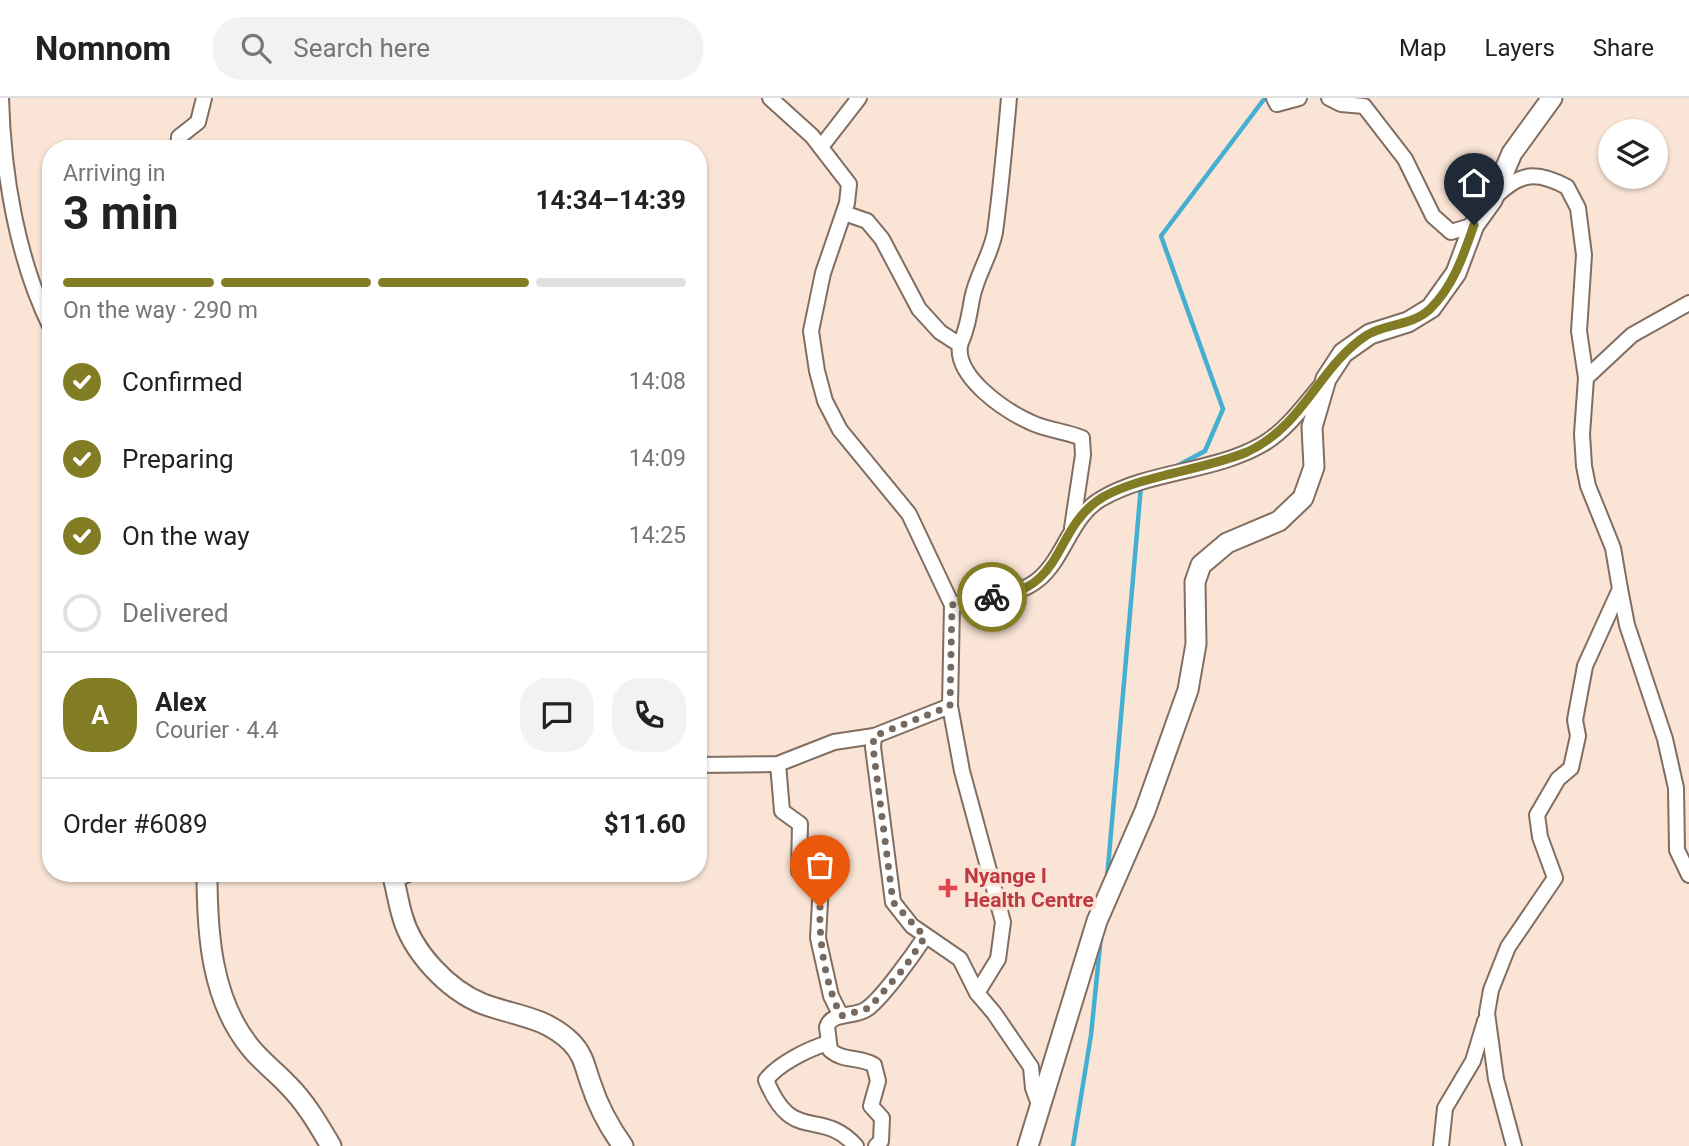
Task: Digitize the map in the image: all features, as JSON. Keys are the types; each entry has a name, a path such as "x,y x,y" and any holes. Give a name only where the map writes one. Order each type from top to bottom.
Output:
{"main road":[{"path":"1028,1146 1089,943 1145,811 1191,682 1196,644 1194,596 1201,565 1227,543 1279,521 1303,498 1314,467 1312,428 1326,379 1343,353 1370,334 1408,322 1431,308 1456,273 1474,225 1492,200 1512,153 1552,98"},
{"path":"207,882 207,919 212,956 227,1010 249,1047 310,1110 331,1146"},
{"path":"399,882 402,914 415,944 445,979 483,1004 524,1014 550,1025 572,1043 588,1069 599,1104 623,1146"}],"street":[{"path":"1,98 2,156 19,237 42,301"},
{"path":"179,140 198,122 204,98"},
{"path":"770,98 821,147 849,184 844,213 823,273 811,331 825,401 840,430 909,514 952,605 950,706 959,758 1003,922 998,959 976,993"},
{"path":"821,147 859,98"},
{"path":"1009,98 1007,139 999,181 995,234 972,297 969,326 960,345 961,363 994,398 1029,422 1082,438 1083,454 1072,533"},
{"path":"1274,98 1277,104 1299,98"},
{"path":"1329,98 1341,104 1364,106 1405,159 1433,216 1451,232 1474,225"},
{"path":"1492,200 1508,184 1536,175 1567,187 1578,208 1584,255 1579,331 1586,378 1582,434 1584,466 1588,486 1613,548 1627,625 1665,739 1676,788 1677,850 1689,875"},
{"path":"844,213 867,220 881,239 919,309 940,332 960,345"},
{"path":"1586,378 1632,335 1689,303"},
{"path":"952,605 999,596 1038,580 1051,566 1092,505 1106,496 1221,463 1264,444 1279,433 1326,379"},
{"path":"1441,1146 1445,1108 1473,1061 1491,990 1507,947 1555,878 1540,837 1537,815 1558,779 1571,768 1578,736 1575,720 1585,666 1620,589"},
{"path":"707,765 778,764 834,743 874,736 950,706"},
{"path":"874,736 873,747 893,902 925,937 960,959 976,993 994,1013 1031,1067 1033,1088 1041,1109"},
{"path":"778,764 782,811 800,824 799,871 819,878 821,884 818,938 831,996 841,1016"},
{"path":"876,1146 881,1141 883,1118 871,1106 878,1081 874,1065 863,1059 839,1057 830,1050 829,1021 869,1008 905,967 925,937"},
{"path":"1487,1013 1496,1079 1514,1146"},
{"path":"828,1043 809,1049 775,1069 766,1080 774,1103 784,1120 805,1130 833,1131 856,1146"}],"waterway":[{"path":"1175,467 1205,451 1223,409 1161,236 1265,98"},
{"path":"1107,879 1141,486"},
{"path":"1073,1146 1091,1035 1101,936"}],"way so far":[{"path":"820,907 818,938 828,973 831,996 841,1016 853,1015 869,1008 905,967 925,937 912,926 893,902 873,747 874,736 950,706 952,605 992,597"}],"place":[{"name":"Nyange I Health Centre","path":"948,888"}],"route":[{"path":"992,597 1022,589 1038,580 1051,566 1085,513 1098,500 1116,491 1221,463 1264,444 1279,433 1326,379 1343,353 1370,334 1408,322 1431,308 1456,273 1474,225"}]}
